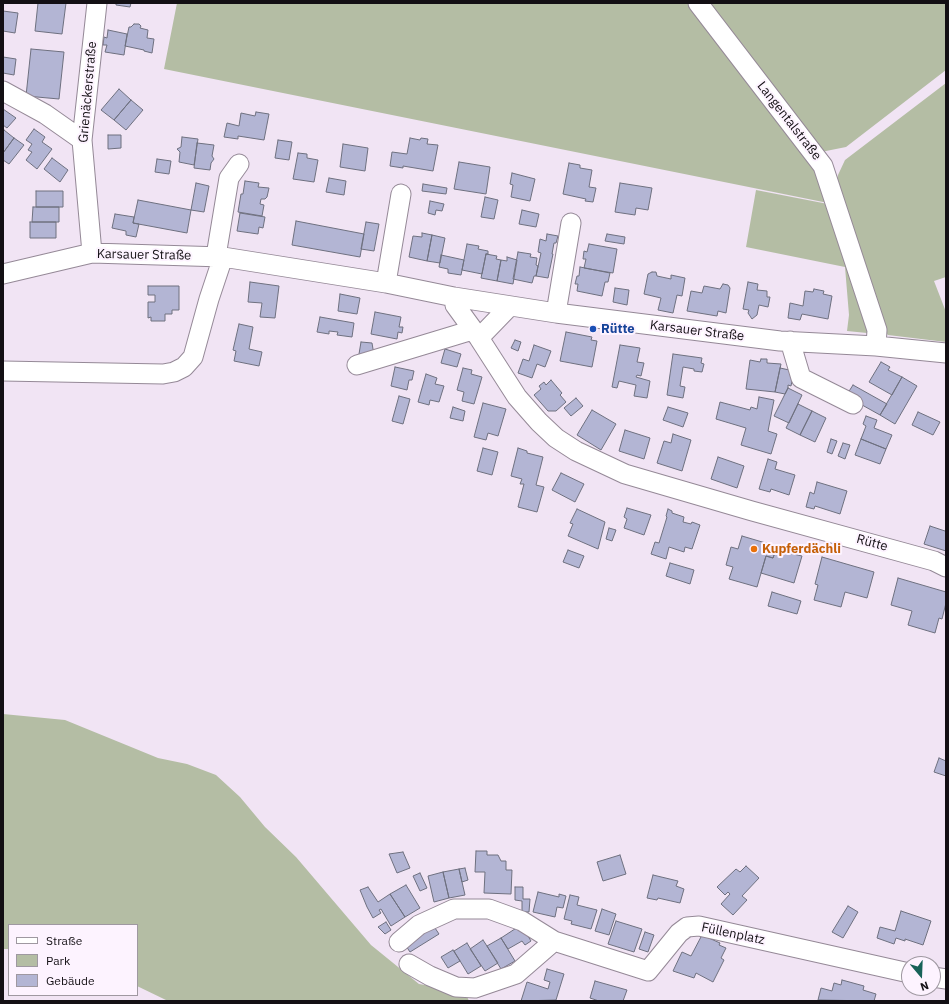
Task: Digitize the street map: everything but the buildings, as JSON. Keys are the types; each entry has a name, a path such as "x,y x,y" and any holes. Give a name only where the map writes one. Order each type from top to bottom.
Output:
{"street":[{"name":"Grienäckerstraße","path":"92,253 82,140 97,3"},
{"name":"Langentalstraße","path":"698,3 823,166 876,330 876,346"},
{"path":"3,91 45,114 82,140"},
{"path":"3,371 163,374 174,372 184,367 193,357 209,299 220,257 229,178 239,164"},
{"path":"386,283 401,194"},
{"path":"556,313 571,223"},
{"name":"Karsauer Straße","path":"3,274 92,253 220,257 386,283 454,297 556,313 790,341 876,346 946,353"},
{"name":"Rütte","path":"454,297 455,305 517,397 539,422 556,438 576,451 625,474 752,511 934,560 946,567"},
{"path":"357,365 466,332 475,333 510,306"},
{"path":"790,341 801,378 853,404"},
{"name":"Füllenplatz","path":"399,942 419,925 454,909 490,909 522,921 554,941 648,971 679,933 687,927 699,926 901,971"},
{"path":"409,964 430,976 456,987 475,988 516,974 554,941"}],"green space":[{"path":"177,3 693,3 813,161 833,204 164,69"},
{"path":"704,3 946,3 946,70 846,147 821,152"},
{"path":"946,83 946,277 934,281 946,312 946,342 888,335 882,329 835,187 838,175 845,160"},
{"path":"756,190 833,205 871,328 867,333 847,331 849,315 845,267 746,247"},
{"path":"3,714 65,720 158,758 187,764 216,775 240,797 265,827 296,857 371,945 419,984 465,992 469,1001 168,1001 138,986 138,924 8,924 8,949 3,949"}],"place":[{"name":"Rütte","path":"593,329"},
{"name":"Kupferdächli","path":"754,549"}]}
